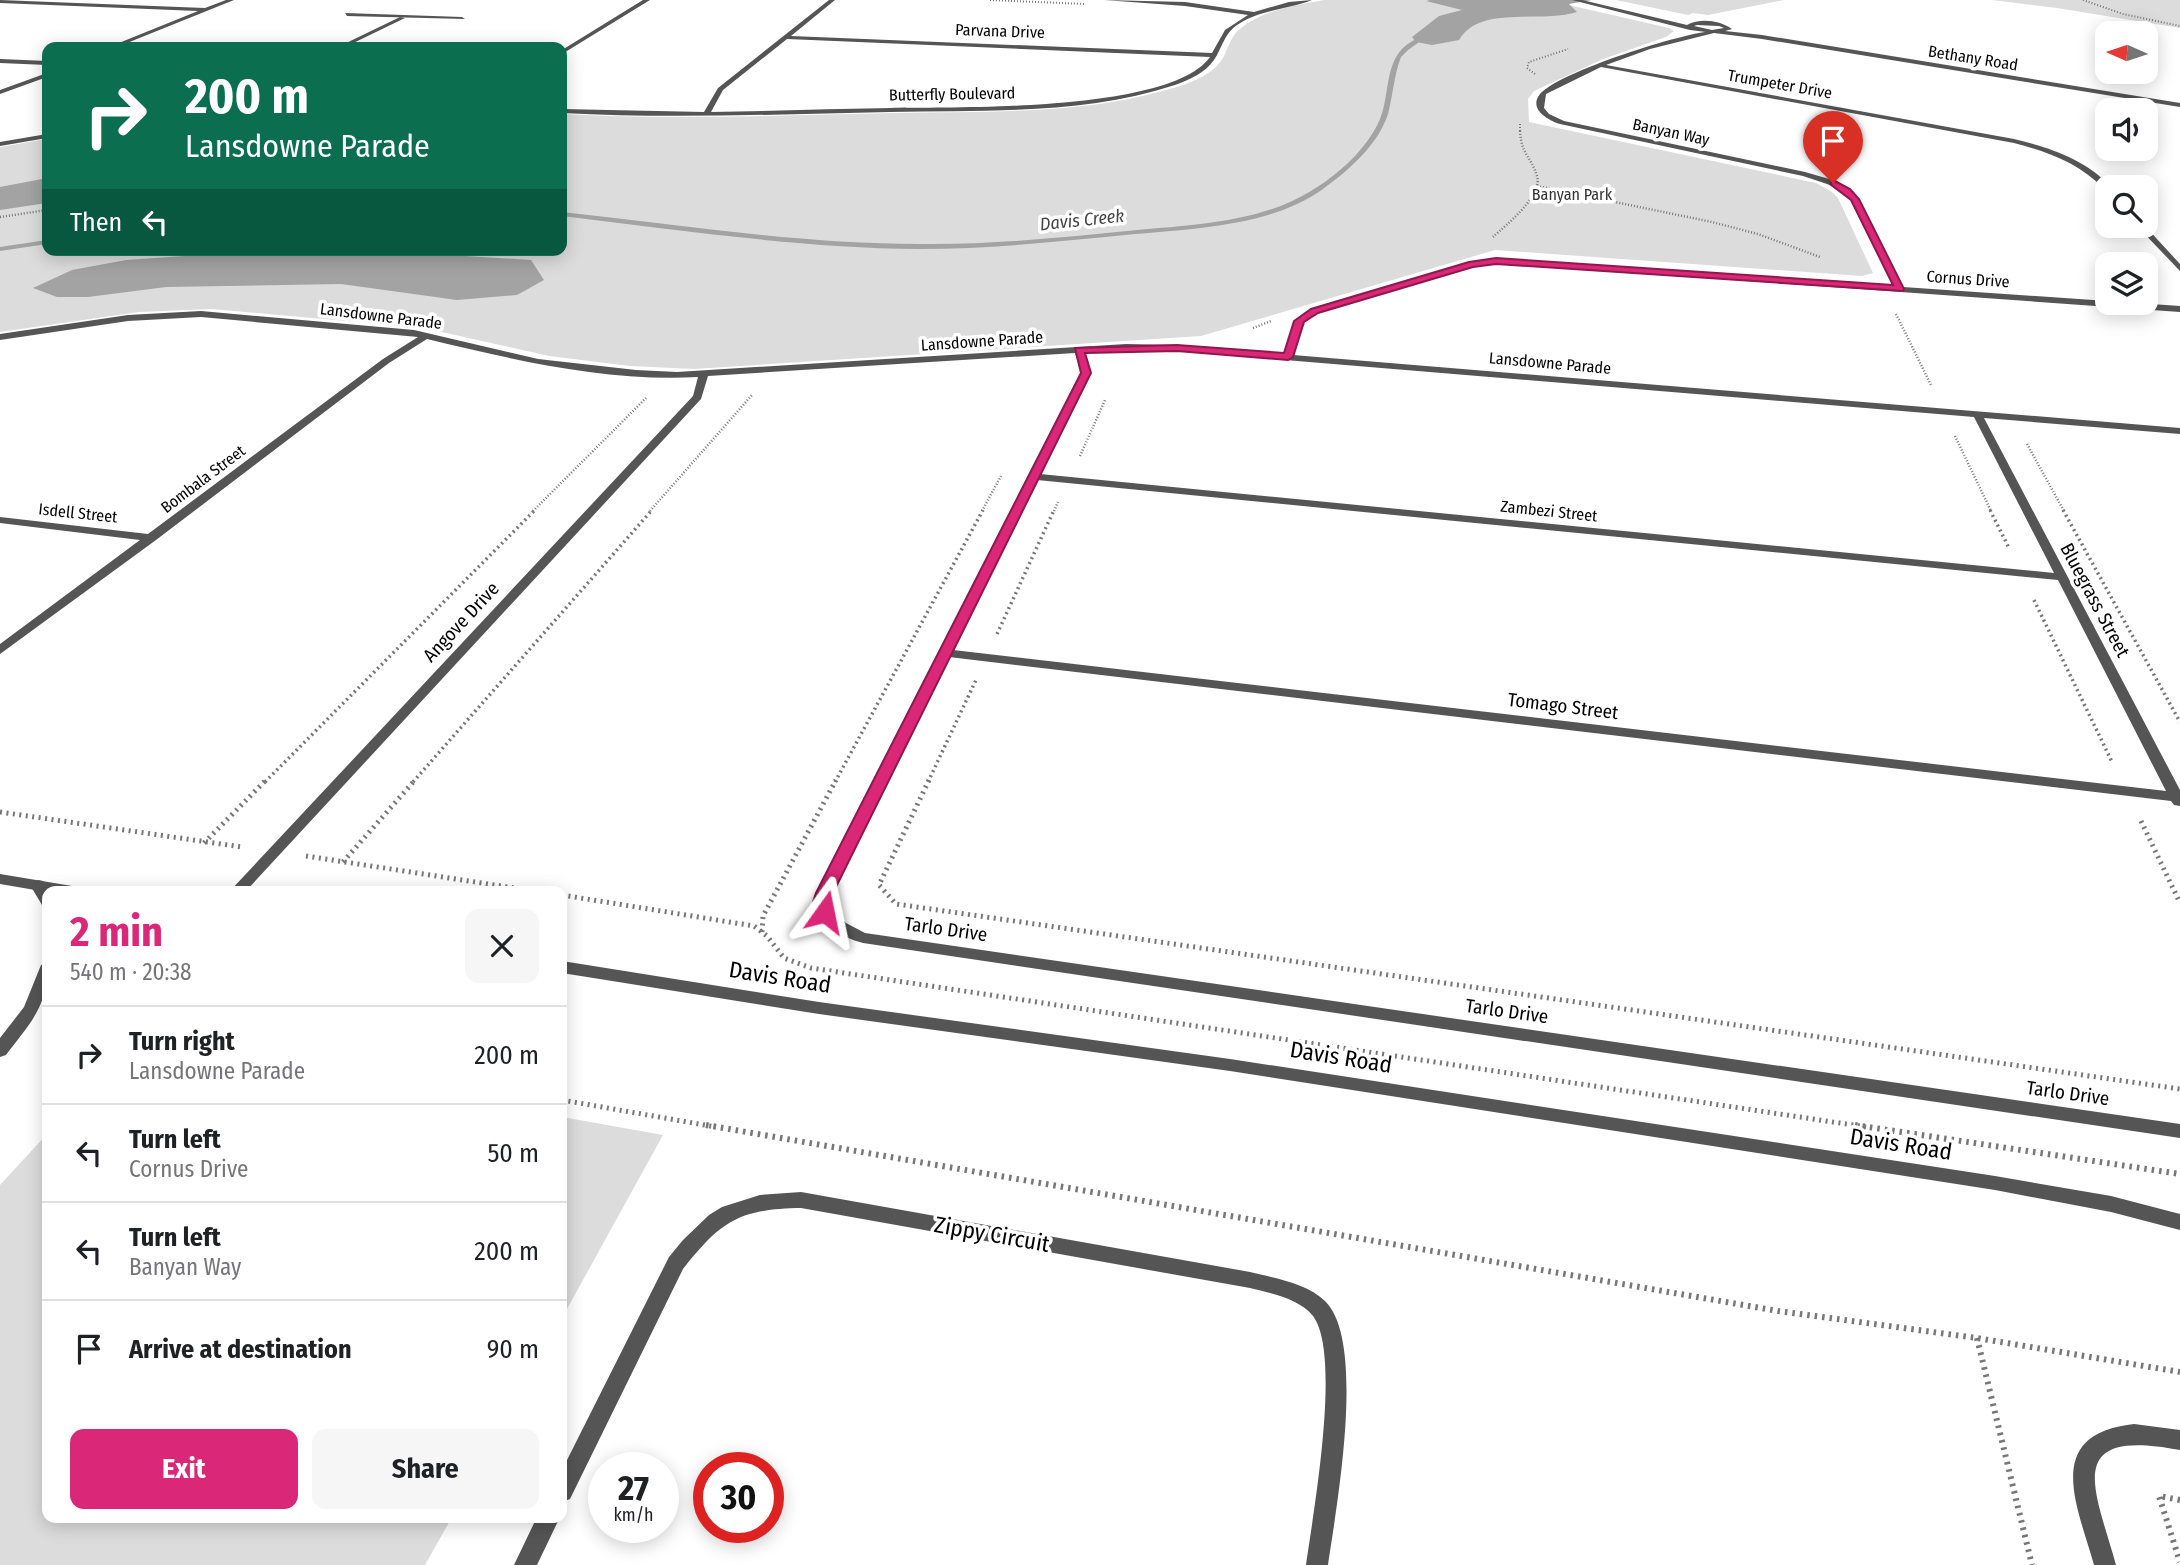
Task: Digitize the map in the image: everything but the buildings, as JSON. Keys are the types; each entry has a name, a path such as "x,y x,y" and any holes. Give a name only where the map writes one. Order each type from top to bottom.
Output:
{"street":[{"path":"125,42 231,0"},
{"path":"567,49 647,0"},
{"path":"706,114 720,89 832,0"},
{"path":"1107,0 1185,4 1257,15"},
{"name":"Butterfly Boulevard","path":"567,111 706,114 1077,103 1132,94 1177,82 1203,68 1228,30 1257,15 1309,0"},
{"path":"1575,0 1690,28 1714,32 1729,30 1728,27"},
{"path":"0,2 205,10"},
{"path":"347,14 462,19"},
{"path":"352,42 402,18"},
{"path":"1654,18 1701,23"},
{"name":"Bethany Road","path":"1701,23 1728,27 1762,37"},
{"name":"Banyan Way","path":"1677,38 1692,24 1701,23"},
{"name":"Bethany Road","path":"1714,32 1762,37 2180,106"},
{"name":"Banyan Way","path":"1714,32 1677,38 1602,65 1545,93 1540,99 1542,112 1562,123 1789,170 1840,186 1854,199 1899,289"},
{"name":"Parvana Drive","path":"785,37 1213,55"},
{"path":"0,61 42,63"},
{"name":"Trumpeter Drive","path":"1602,65 2022,143 2080,164 2095,177"},
{"path":"0,92 42,74"},
{"path":"0,144 42,137"},
{"path":"2152,238 2180,269"},
{"name":"Cornus Drive","path":"1288,357 1299,321 1315,311 1485,262 1528,261 2180,309"},
{"name":"Lansdowne Parade","path":"0,337 128,318 190,314 427,335 538,362 636,373 703,374 1079,351 1177,348 2180,430"},
{"name":"Bombala Street","path":"0,650 386,361 427,335"},
{"path":"944,653 1086,373 1079,351"},
{"path":"700,393 703,374"},
{"name":"Angove Drive","path":"242,886 700,393"},
{"name":"Bluegrass Street","path":"1977,414 2178,800"},
{"name":"Zambezi Street","path":"1034,477 2062,577"},
{"name":"Isdell Street","path":"0,520 152,538"},
{"name":"Tomago Street","path":"944,653 2178,800"},
{"name":"Tarlo Drive","path":"944,653 824,893 822,902 832,922 846,932 863,938 2180,1131"},
{"path":"0,879 42,887"},
{"path":"38,886 42,893"},
{"name":"Davis Road","path":"567,968 818,1008 1230,1065 2180,1213"},
{"path":"0,1051 31,1009 42,982"},
{"name":"Zippy Circuit","path":"567,1482 676,1263 698,1234 726,1212 765,1200 801,1200 1250,1280 1290,1291 1321,1310 1333,1343 1337,1386 1317,1565"},
{"name":"Davis Road","path":"2111,1204 2180,1222"},
{"path":"2105,1565 2082,1478 2086,1458 2102,1442 2119,1435 2141,1434 2180,1440"},
{"path":"525,1565 546,1523"}],"path":[{"path":"2083,0 2123,13 2180,26"},
{"path":"1537,80 1536,75 1527,68 1529,62 1573,49"},
{"path":"1489,239 1506,228 1521,212 1536,186 1537,177 1521,148 1522,132 1518,119"},
{"path":"1536,186 1712,222 1758,234 1830,261"},
{"path":"0,217 42,212"},
{"path":"1894,311 1943,411"},
{"path":"1246,331 1269,322 1276,316"},
{"path":"204,842 651,392 756,390 343,862"},
{"path":"1109,391 879,885 896,904 2180,1088"},
{"path":"1950,425 2180,903"},
{"path":"2026,443 2180,722"},
{"path":"762,933 763,916 1005,467"},
{"path":"567,896 754,926 784,958 811,968 2180,1174"},
{"path":"567,1101 1778,1311 1977,1338 2180,1372"},
{"path":"1977,1338 2032,1565"},
{"path":"2180,1500 2159,1496 2180,1562"}],"green space":[{"name":"Banyan Park","path":"1324,0 1547,0 1669,28 1674,31 1666,37 1603,59 1534,91 1528,99 1529,122 1816,183 1838,198 1873,273 1862,276 1495,250 1201,336 694,369 630,366 549,356 424,328 212,309 139,312 0,332 0,147 42,140 42,256 567,256 567,114 645,117 771,116 1032,110 1100,104 1166,90 1198,79 1219,63 1240,29 1259,17"},
{"path":"1616,0 1784,0 1708,15 1688,15"},
{"path":"1992,0 2180,0 2180,28 2158,24 2158,21 2137,21"},
{"path":"567,1118 663,1135 567,1309"},
{"path":"42,1139 42,1523 449,1523 425,1565 0,1565 0,1185"}],"shaded area":[{"path":"1592,0 1569,4 1577,12 1562,15 1496,18 1481,22 1469,29 1459,40 1432,45 1416,42 1412,37 1439,16 1462,10 1426,1"},
{"path":"42,179 42,204 0,210 0,187"},
{"path":"184,256 466,256 531,260 544,280 517,295 457,300 341,284 166,287 88,297 57,297 33,288 72,270 126,260"}],"waterway":[{"name":"Davis Creek","path":"567,215 807,241 920,247 1045,241 1180,228 1253,216 1296,202 1313,193 1361,151 1382,121 1399,57 1406,48 1430,33"},
{"name":"Davis Creek","path":"0,249 42,243"}],"route":[{"path":"825,912 822,902 824,893 1086,373 1079,351 1177,348 1288,357 1299,321 1315,311 1472,264 1496,261 1528,261 1899,289 1851,194 1833,183"}]}
